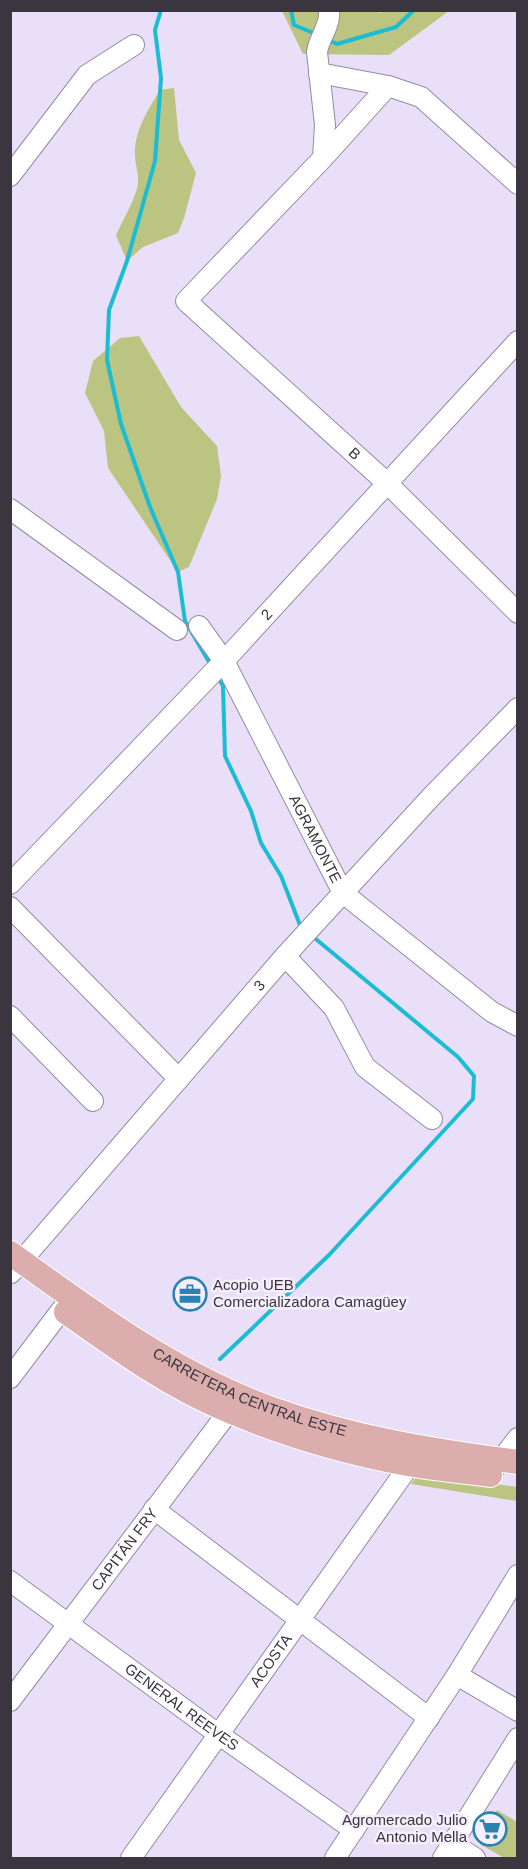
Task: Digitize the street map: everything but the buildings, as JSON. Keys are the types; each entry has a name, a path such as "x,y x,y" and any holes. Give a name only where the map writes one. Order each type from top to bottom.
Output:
{"main road":[{"name":"CARRETERA CENTRAL ESTE","path":"13,1265 67,1302 135,1361 332,1446 502,1465 518,1478"}],"street":[{"path":"323,158 325,125 317,52 325,26"},
{"path":"10,177 87,75 134,45"},
{"path":"319,73 388,86 421,97 518,184"},
{"path":"323,158 388,86"},
{"name":"B","path":"323,158 186,301 388,484 518,613"},
{"name":"2","path":"11,882 224,661 518,341"},
{"path":"12,512 177,630"},
{"name":"AGRAMONTE","path":"199,626 224,661 343,893 492,1012 518,1026"},
{"name":"3","path":"13,1265 285,956 431,797 518,708"},
{"path":"10,907 179,1079"},
{"path":"285,956 334,1008 365,1067 432,1119"},
{"path":"10,1016 93,1101"},
{"path":"10,1378 67,1302"},
{"name":"CAPITÁN FRY","path":"10,1701 232,1403"},
{"path":"502,1465 518,1438"},
{"name":"ACOSTA","path":"131,1858 301,1621 411,1456"},
{"path":"154,1509 429,1718"},
{"path":"335,1858 457,1675 518,1575"},
{"name":"GENERAL REEVES","path":"10,1581 218,1734 354,1830"},
{"path":"457,1675 518,1711"},
{"path":"475,1858 448,1851 518,1738"}],"green space":[{"path":"371,10 380,13 382,10 449,11 389,55 303,54 282,11"},
{"path":"174,88 179,140 196,173 184,218 178,233 143,247 127,261 116,235 137,188 135,146 137,138 143,121 160,90"},
{"path":"139,336 181,407 217,446 221,476 217,499 189,567 178,572 108,468 104,431 85,393 93,361 120,338"},
{"path":"418,1474 517,1487 517,1501 411,1484"},
{"path":"497,1810 517,1822 517,1858 504,1858 480,1844 480,1837"}],"waterway":[{"path":"161,10 155,30 161,78 155,161 127,261 109,310 107,360 121,424 150,507 178,572 185,621 212,667"},
{"path":"291,10 294,25 316,34"},
{"path":"328,40 337,44 396,27 414,10"},
{"path":"217,676 223,686 225,756 251,811 261,843 281,876 303,928"},
{"path":"220,1359 329,1255 473,1099 474,1076 458,1057 311,935"}],"place":[{"name":"Acopio UEB Comercializadora Camagüey","path":"190,1294"},
{"name":"Agromercado Julio Antonio Mella","path":"490,1829"}]}
